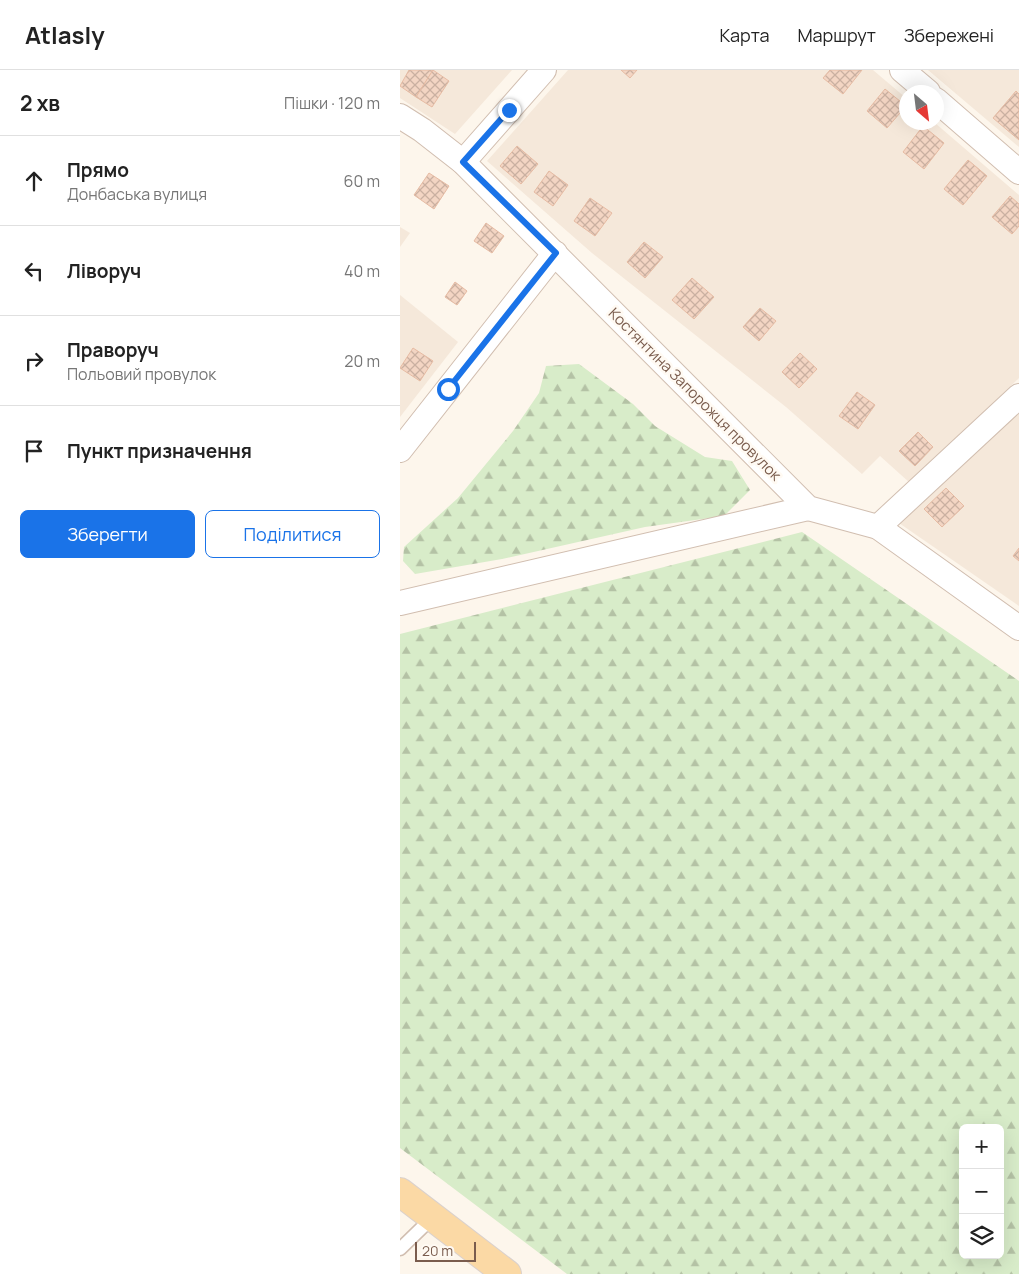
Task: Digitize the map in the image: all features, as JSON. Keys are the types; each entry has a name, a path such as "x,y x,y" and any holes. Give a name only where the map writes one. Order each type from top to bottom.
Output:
{"main road":[{"path":"400,1192 508,1274"}],"street":[{"path":"463,162 544,70"},
{"path":"902,70 920,85"},
{"path":"944,107 1019,172"},
{"name":"Костянтина Запорожця провулок","path":"400,116 422,130 463,162 556,253 808,508"},
{"path":"400,450 556,253"},
{"path":"878,527 1019,396"},
{"path":"400,603 808,508 878,527 1019,628"}],"lane":[{"path":"400,1249 433,1217"}],"shaded area":[{"path":"400,70 512,70 455,134 400,98"},
{"path":"568,70 873,70 899,92 899,130 943,130 1019,195 1019,378 910,483 880,456 862,474 786,407 592,253 487,161"},
{"path":"928,70 1019,70 1019,147"},
{"path":"400,227 410,233 400,247"},
{"path":"400,295 458,342 400,417"},
{"path":"1019,411 1019,606 899,523"}],"green space":[{"path":"579,364 633,404 655,426 705,457 732,461 750,490 724,516 645,527 502,559 415,574 403,561 404,547 458,498 513,431 539,393 546,366"},
{"path":"802,532 1019,681 1019,1274 567,1274 400,1148 400,634"}],"building":[{"path":"409,70 433,70 416,97 400,86"},
{"path":"433,70 449,81 432,107 416,97"},
{"path":"621,70 637,70 630,78"},
{"path":"830,70 862,70 843,94 823,78"},
{"path":"885,89 899,100 899,114 887,128 867,111"},
{"path":"1016,91 1019,94 1019,140 993,118"},
{"path":"920,130 928,130 944,143 924,169 903,152"},
{"path":"517,146 538,164 521,184 500,166"},
{"path":"968,160 987,176 963,205 944,189"},
{"path":"549,171 568,185 553,206 534,192"},
{"path":"429,173 449,186 434,209 414,195"},
{"path":"1010,196 1019,204 1019,226 1012,234 992,217"},
{"path":"590,198 612,213 595,236 574,221"},
{"path":"486,223 504,236 492,253 474,241"},
{"path":"644,242 663,257 645,278 627,262"},
{"path":"692,278 714,297 694,319 672,300"},
{"path":"455,282 467,291 457,305 445,297"},
{"path":"760,308 776,321 759,341 743,327"},
{"path":"413,348 433,361 420,381 400,368"},
{"path":"800,353 817,369 799,388 782,372"},
{"path":"857,392 875,405 858,429 839,416"},
{"path":"918,432 933,447 915,466 899,451"},
{"path":"946,488 964,506 942,527 924,509"},
{"path":"1019,548 1019,561 1013,556"}],"route":[{"path":"448,389 556,253 463,162 509,110"}]}
